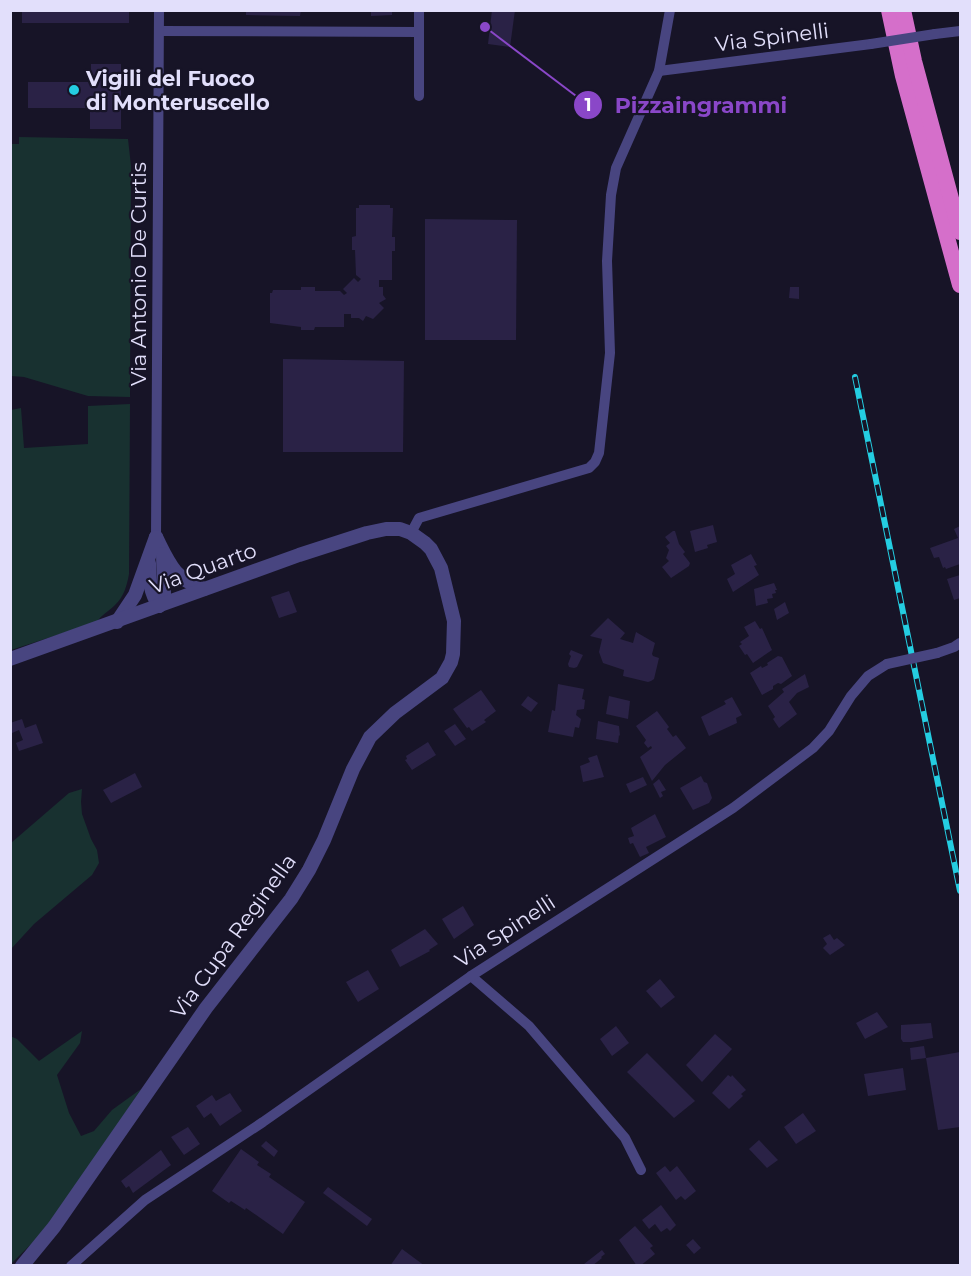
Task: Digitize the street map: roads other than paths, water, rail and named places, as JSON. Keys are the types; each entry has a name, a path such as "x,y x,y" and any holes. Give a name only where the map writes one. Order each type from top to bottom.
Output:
{"highway":[{"path":"889,10 903,76 960,285"},
{"path":"903,10 914,61 960,232"}],"street":[{"name":"Via Antonio De Curtis","path":"156,537 159,10"},
{"path":"419,10 419,96"},
{"path":"411,533 419,518 589,468 595,462 604,418 610,353 607,261 610,195 616,168 659,71 669,10"},
{"path":"159,31 419,32"},
{"name":"Via Spinelli","path":"659,71 960,31"},
{"name":"Via Quarto","path":"10,659 367,533 393,529 411,533"},
{"name":"Via Cupa Reginella","path":"22,1266 61,1217 206,1008 291,899 324,840 360,753 369,737 395,713 442,678 447,670 453,654 454,621 445,581 441,568 430,549 411,533"},
{"path":"156,537 178,576 190,585 204,589"},
{"path":"117,622 135,595 156,537"},
{"path":"149,552 149,583 159,606"},
{"path":"159,606 164,594 163,552"},
{"name":"Via Spinelli","path":"71,1266 145,1200 272,1115 471,976 732,808 813,748 829,731 851,696 868,676 887,664 938,652 960,643"},
{"path":"471,976 529,1026 624,1138 641,1170"}],"railway":[{"path":"855,377 960,891"}],"place":[{"name":"Pizzaingrammi","path":"485,27"},
{"name":"Vigili del Fuoco di Monteruscello","path":"74,90"}]}
